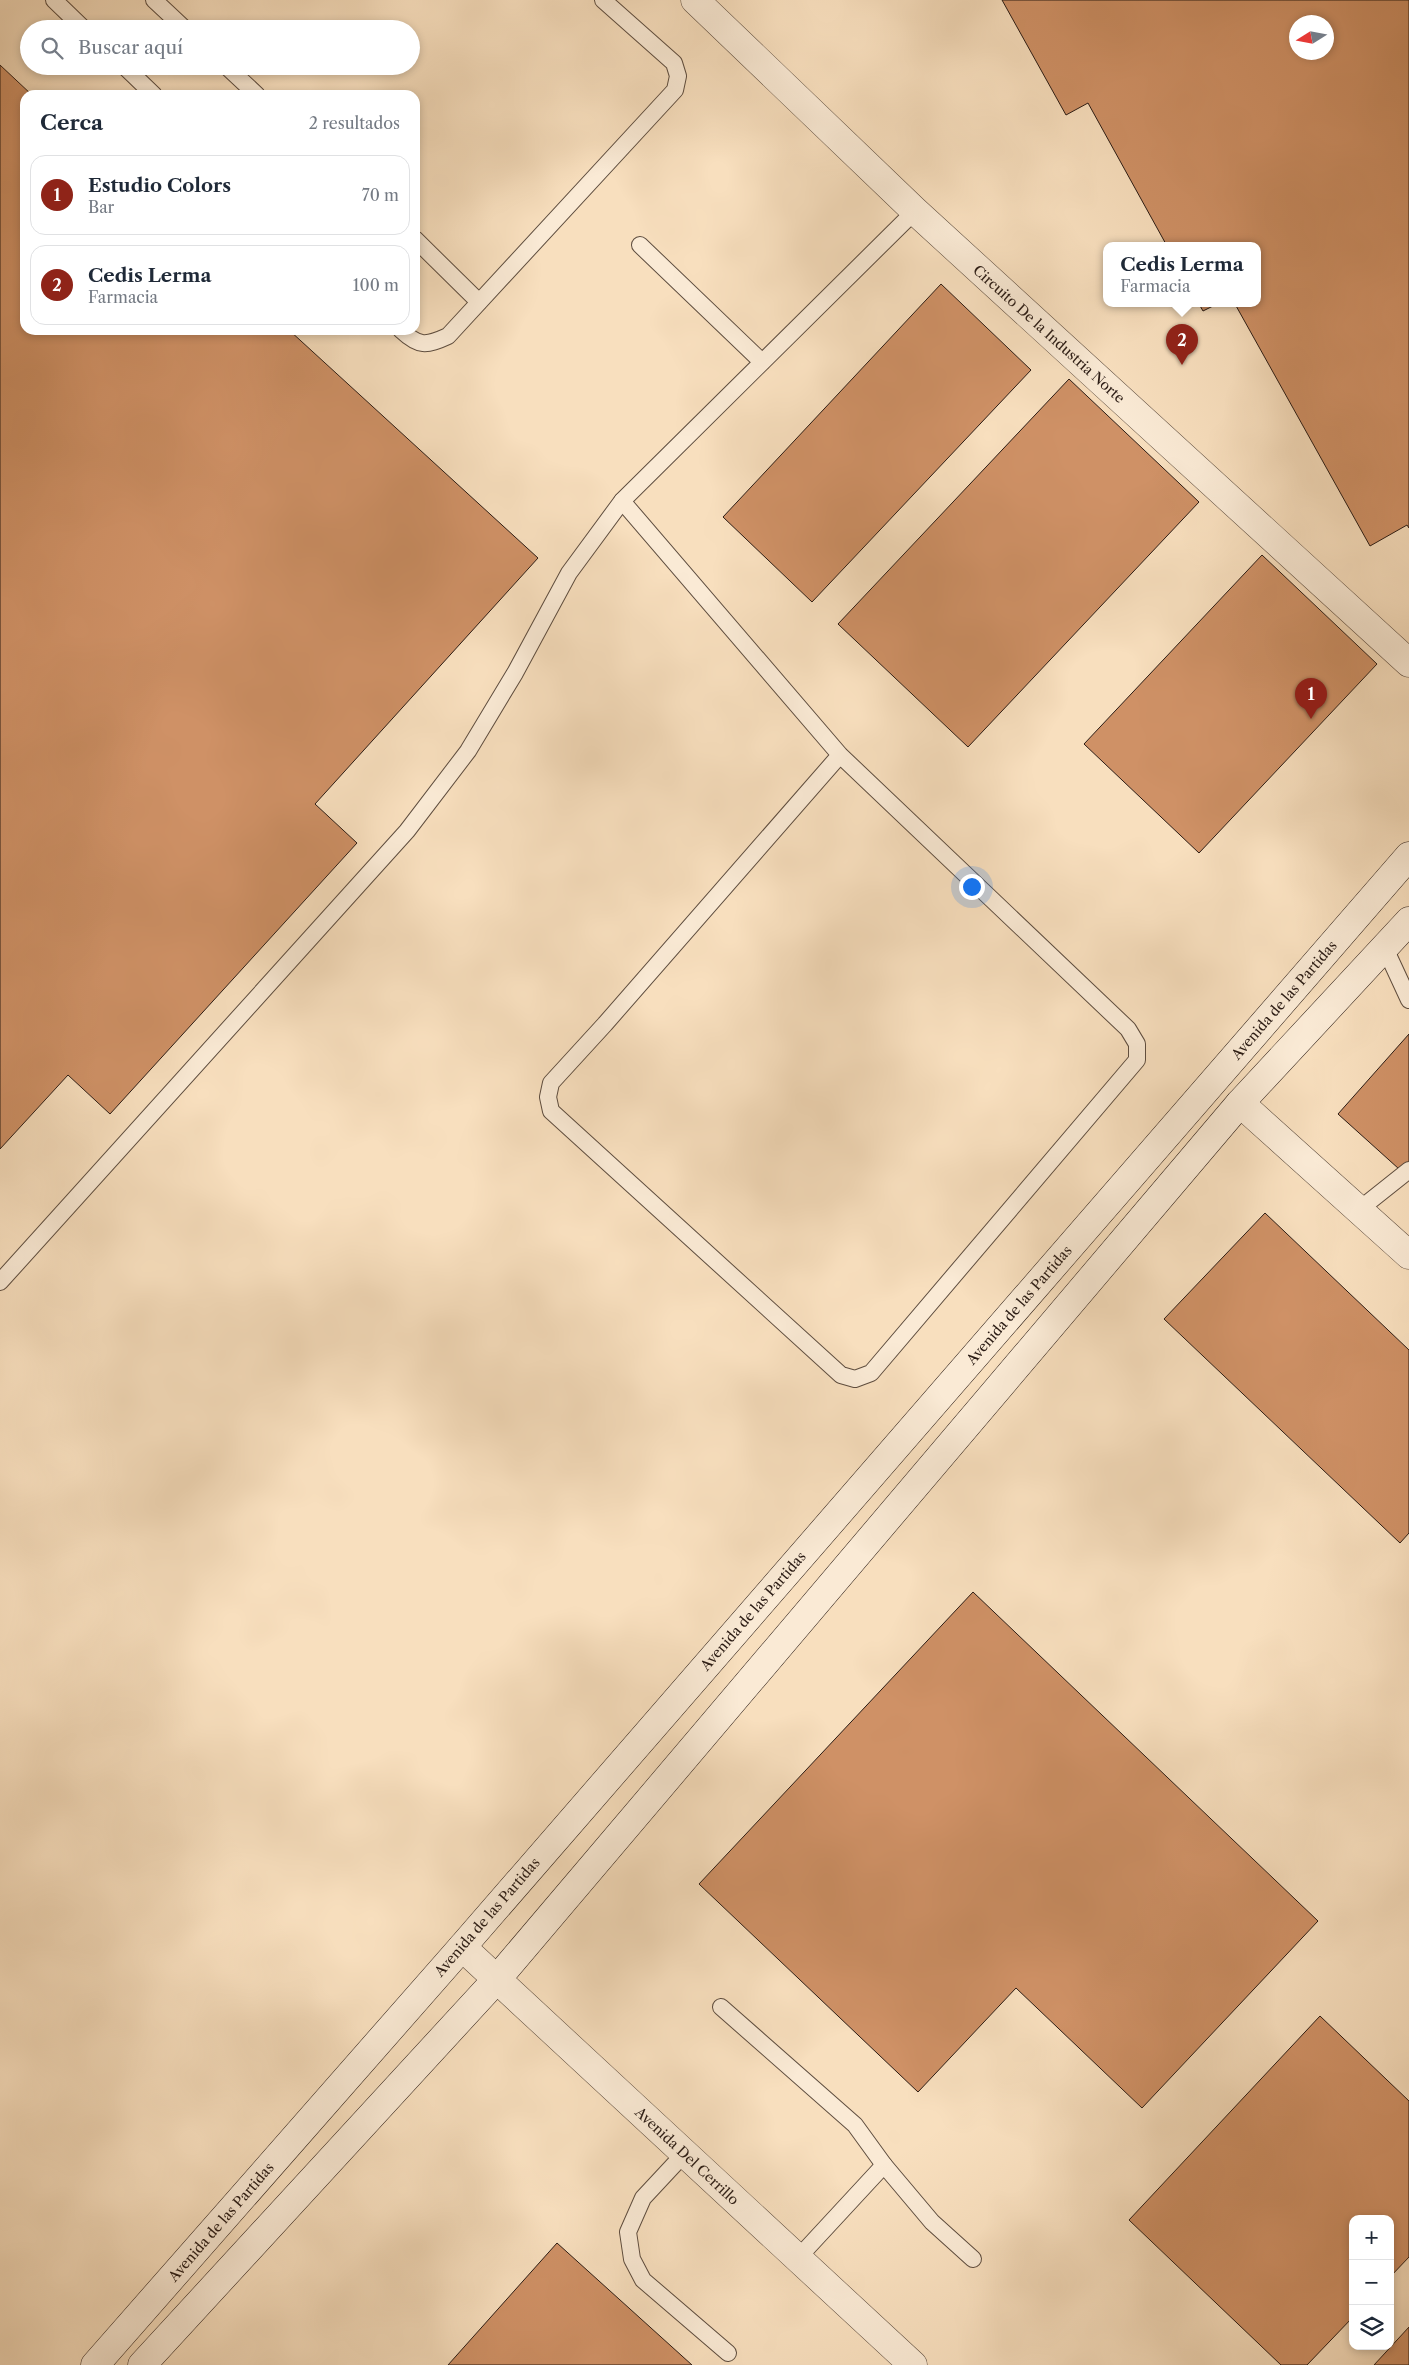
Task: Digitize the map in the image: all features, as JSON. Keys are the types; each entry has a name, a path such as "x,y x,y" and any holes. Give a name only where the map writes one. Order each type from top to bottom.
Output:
{"main road":[{"name":"Circuito De la Industria Norte","path":"695,0 915,211 1409,663"},
{"name":"Avenida de las Partidas","path":"95,2365 462,1947 1409,856"},
{"path":"142,2365 497,1979 1240,1104 1409,921"},
{"path":"1240,1104 1360,1209 1409,1255"},
{"name":"Avenida Del Cerrillo","path":"462,1947 913,2365"}],"lane":[{"path":"54,0 75,20"},
{"path":"154,0 175,20"},
{"path":"406,335 414,342 431,344 448,336 675,90 678,76 674,63 603,0"},
{"path":"133,75 149,90"},
{"path":"236,75 252,90"},
{"path":"0,1282 407,831 468,751 515,673 569,573 622,500 915,211"},
{"path":"420,244 478,302"},
{"path":"640,245 762,362"},
{"path":"622,500 840,755 1128,1029 1137,1044 1137,1060 871,1373 856,1379 841,1376 551,1111 548,1097 551,1083 605,1024 840,755"},
{"path":"1384,946 1409,1000"},
{"path":"1360,1209 1409,1170"},
{"path":"721,2007 855,2125 884,2165 932,2222 973,2259"},
{"path":"684,2154 643,2198 628,2232 632,2259 644,2280 728,2354"},
{"path":"797,2259 884,2165"}],"building":[{"path":"1002,0 1409,0 1409,528 1407,525 1370,546 1237,307 1261,307 1261,242 1165,242 1088,103 1066,115"},
{"path":"0,65 27,90 20,90 20,335 294,335 538,558 315,804 357,843 110,1114 68,1075 0,1149"},
{"path":"941,284 1031,370 812,602 723,517"},
{"path":"1201,307 1211,307 1203,311"},
{"path":"1069,379 1199,502 968,747 838,624"},
{"path":"1262,555 1377,664 1199,853 1084,744"},
{"path":"1409,1034 1409,1178 1338,1114"},
{"path":"1265,1213 1409,1350 1409,1533 1400,1543 1164,1319"},
{"path":"973,1592 1318,1921 1142,2108 1016,1988 918,2092 699,1884"},
{"path":"1320,2016 1409,2101 1409,2257 1394,2273 1394,2215 1349,2215 1349,2321 1307,2365 1281,2365 1129,2220"},
{"path":"557,2243 692,2365 448,2365"},
{"path":"1409,2327 1409,2365 1374,2365 1388,2350 1394,2350 1394,2343"}],"place":[{"name":"Cedis Lerma","path":"1182,365"},
{"name":"Estudio Colors","path":"1311,719"}]}
